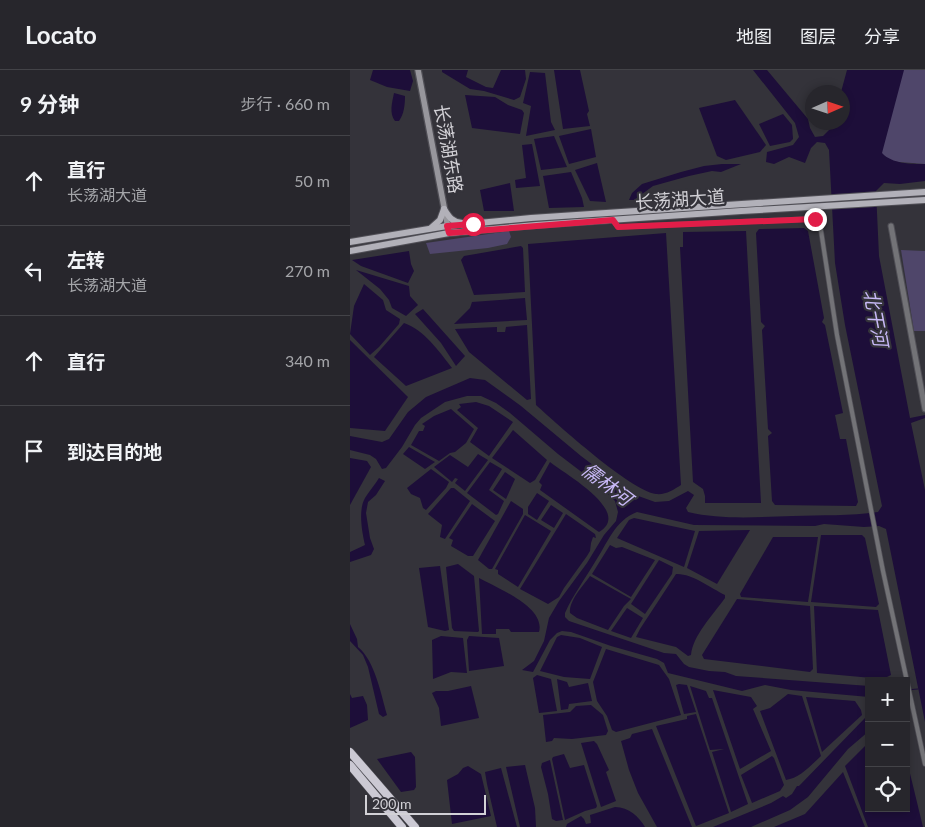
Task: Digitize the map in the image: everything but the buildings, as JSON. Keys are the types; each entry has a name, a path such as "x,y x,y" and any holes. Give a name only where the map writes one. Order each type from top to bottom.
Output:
{"highway":[{"path":"350,752 415,827"},
{"path":"350,765 402,827"}],"main road":[{"name":"长荡湖东路","path":"418,70 448,230"},
{"name":"长荡湖大道","path":"886,199 925,192"},
{"name":"长荡湖大道","path":"350,251 473,224 531,218 744,203 886,199 925,200"},
{"name":"长荡湖大道","path":"350,242 430,229 448,230 613,220 822,202"},
{"path":"444,209 450,218 456,222 473,224"},
{"path":"430,229 440,220 444,209"}],"street":[{"path":"613,220 618,227 808,218 815,219 820,224 837,335 883,571 925,764"},
{"path":"891,226 925,409"}],"shaded area":[{"path":"873,70 925,70 925,164 873,160"},
{"path":"509,231 511,237 507,244 488,248 430,254 426,243"},
{"path":"901,250 925,251 925,331 914,331"}],"water":[{"path":"373,70 410,70 413,81 410,91 387,87 370,80"},
{"path":"442,70 468,70 466,77 486,87 493,88 501,70 525,70 526,79 520,97 514,100 470,89 442,72"},
{"path":"554,70 580,70 589,111 587,114 590,126 563,129"},
{"path":"753,70 767,70 805,115 805,130 811,130 815,137 823,136 829,130 850,130 850,85 843,85 847,70 904,70 882,153 896,161 925,164 925,181 900,184 884,183 876,191 879,256 910,418 925,415 925,418 911,423 925,490 925,722 886,529 879,526 864,527 824,524 815,526 694,525 637,512 623,521 612,533 575,593 565,613 565,617 569,621 664,653 676,654 689,667 725,672 736,676 865,686 865,697 791,690 765,685 742,691 668,673 664,663 657,659 571,632 562,631 550,640 533,672 522,670 534,661 544,641 549,618 559,601 587,563 604,535 616,521 618,512 615,501 600,486 558,454 510,413 496,403 481,396 467,396 445,402 421,418 386,468 382,469 376,459 370,455 350,450 350,436 382,442 389,439 408,412 426,397 470,378 485,380 521,406 581,456 630,493 655,502 669,501 688,491 694,495 686,508 688,512 701,515 753,517 846,515 878,512 882,506 845,325 835,263 829,150 825,143 817,142 811,148 805,163 789,157 774,164 766,162 767,152 793,145 799,137 795,123"},
{"path":"530,72 545,73 551,122 555,130 526,136 531,106 523,103"},
{"path":"394,93 405,96 404,109 399,121 395,121 392,115"},
{"path":"465,95 495,97 508,105 522,110 524,113 520,134 472,128"},
{"path":"735,100 766,145 760,152 726,160 717,156 699,108"},
{"path":"783,114 792,125 793,139 790,142 770,146 759,124"},
{"path":"591,129 596,157 569,164 559,136"},
{"path":"554,136 567,167 541,170 534,139"},
{"path":"532,144 540,186 516,188 515,180 526,178 522,145"},
{"path":"597,163 606,202 590,201 575,170"},
{"path":"741,164 721,172 712,171 653,186 634,200 629,200 632,193 642,184 704,166"},
{"path":"571,172 584,207 549,208 543,176"},
{"path":"510,183 514,211 484,211 480,190"},
{"path":"804,228 808,231 824,318 822,322 825,325 843,413 835,415 840,439 846,439 858,502 856,506 775,505 772,501 768,436 772,433 768,429 762,330 765,326 761,322 756,233 759,229"},
{"path":"746,231 761,503 705,503 703,489 693,482 680,247 683,247 683,232"},
{"path":"666,233 681,485 666,493 656,494 630,482 613,470 536,405 528,244"},
{"path":"521,246 523,248 525,292 474,295 461,260 464,256"},
{"path":"409,251 414,271 408,283 361,266 352,260"},
{"path":"356,270 409,286 410,296 418,305 406,316 392,308 389,300 380,289"},
{"path":"364,284 383,300 386,310 400,319 399,324 370,355 350,334 354,306"},
{"path":"525,298 527,320 454,324 470,308 472,302"},
{"path":"423,309 465,356 456,366 441,343 415,314"},
{"path":"404,323 425,336 452,368 406,386 374,357"},
{"path":"527,325 531,399 527,400 469,352 455,329 497,327 497,332 505,332 506,327"},
{"path":"350,340 408,397 385,431 350,428"},
{"path":"476,402 489,406 513,422 489,456 470,442 478,428 457,410 461,407 459,404"},
{"path":"451,409 474,429 466,443 439,461 411,445 419,431 423,431 425,426 422,424 434,416"},
{"path":"513,430 547,460 535,480 530,483 492,458"},
{"path":"409,447 435,462 425,469 403,454"},
{"path":"478,454 488,460 465,491 455,483 458,479 455,478 452,482 434,467 450,455 468,467"},
{"path":"350,458 367,461 371,467 350,505"},
{"path":"490,462 502,469 489,490 504,501 496,515 467,493"},
{"path":"550,462 581,484 602,504 608,514 607,524 599,532 540,490 542,485 539,482"},
{"path":"431,469 449,482 426,510 423,508 420,498 411,494 407,488"},
{"path":"505,472 515,479 506,499 493,490"},
{"path":"379,478 385,481 376,495 368,502 366,513 370,538 374,549 371,555 350,562 350,552 365,545 361,515 363,503"},
{"path":"451,488 454,488 470,501 445,539 440,537 442,525 428,514"},
{"path":"537,493 549,501 537,520 528,514 528,507"},
{"path":"511,501 523,509 523,514 492,569 489,569 478,560"},
{"path":"472,504 495,521 473,556 468,556 451,546 453,540 449,538"},
{"path":"551,505 563,513 554,528 541,520"},
{"path":"566,514 595,534 596,538 593,537 590,551 559,597 548,604 520,589"},
{"path":"525,515 551,531 518,587 498,574 498,570 495,569"},
{"path":"634,518 695,531 684,567 617,538 629,520"},
{"path":"750,530 717,584 687,568 699,531"},
{"path":"821,535 862,535 865,538 879,604 876,607 811,602"},
{"path":"773,537 818,537 808,602 741,597 740,594"},
{"path":"610,545 616,548 622,547 655,560 631,597 592,574"},
{"path":"659,560 673,567 672,574 645,614 631,604"},
{"path":"458,564 474,576 478,632 454,631 452,628 446,567"},
{"path":"440,566 449,630 445,631 428,627 419,568"},
{"path":"676,574 694,578 725,595 725,598 699,633 691,655 688,656 676,647 636,637"},
{"path":"590,576 631,599 608,630 577,618 570,613 574,598"},
{"path":"479,578 508,593 528,607 535,614 539,623 539,632 511,632 509,629 496,629 496,634 482,634"},
{"path":"737,599 810,606 813,669 810,672 704,659 702,655"},
{"path":"814,606 878,610 891,675 887,677 865,677 817,673"},
{"path":"627,608 643,618 631,638 611,631"},
{"path":"350,624 357,639 358,647 369,661 377,678 387,715 383,717 379,714 368,667 363,655 350,641"},
{"path":"561,635 580,638 602,647 590,679 564,677 540,671 557,637"},
{"path":"441,636 463,638 467,673 451,672 433,679 432,640"},
{"path":"469,636 499,638 504,666 469,671 467,640"},
{"path":"606,649 659,665 669,679 681,715 616,732 612,730 607,716 597,701 593,682"},
{"path":"537,675 551,679 557,711 539,713 533,678"},
{"path":"557,679 567,682 569,687 588,683 592,701 569,704 568,709 561,710"},
{"path":"676,685 687,685 696,712 684,714"},
{"path":"471,686 479,718 441,726 439,708 432,693"},
{"path":"690,686 706,691 709,698 712,698 748,804 731,812 712,752 724,749 710,750"},
{"path":"713,690 751,697 757,706 753,709 771,751 740,769"},
{"path":"350,694 352,698 363,696 367,705 368,720 350,728"},
{"path":"788,694 802,696 821,756 801,774 786,780 760,711 770,708"},
{"path":"806,697 855,701 862,715 822,752"},
{"path":"591,705 603,715 608,731 606,735 572,739 554,738 552,741 546,742 543,715 570,712 576,706"},
{"path":"696,714 729,813 696,826 656,726 687,719 687,716"},
{"path":"865,718 865,734 848,749 808,797 790,810 751,827 713,827 771,803 783,796 786,798"},
{"path":"652,729 692,827 657,827 638,793 621,741 630,738 632,734"},
{"path":"594,741 609,770 606,772 616,801 601,807 581,743"},
{"path":"865,746 865,812 910,812 910,773 923,827 868,827 845,766"},
{"path":"411,752 415,757 416,787 414,790 401,792 377,759"},
{"path":"564,754 570,768 584,765 597,806 565,820 552,759"},
{"path":"772,756 784,785 780,791 752,803 741,775"},
{"path":"550,760 563,820 556,821 552,819 541,767 542,763"},
{"path":"525,765 535,808 536,827 520,827 506,767"},
{"path":"468,766 481,774 491,816 452,824 447,780"},
{"path":"501,768 517,827 497,827 485,772"},
{"path":"843,772 865,827 774,827 805,814"},
{"path":"620,807 633,813 645,827 566,827 567,824 581,816 586,824 591,823 590,815"}],"waterway":[{"path":"910,690 918,689"}],"route":[{"path":"473,224 447,226 449,233 613,220 618,227 815,219"}],"water label":[{"name":"北干河","path":"876,318"},
{"name":"儒林河","path":"607,484"}]}
